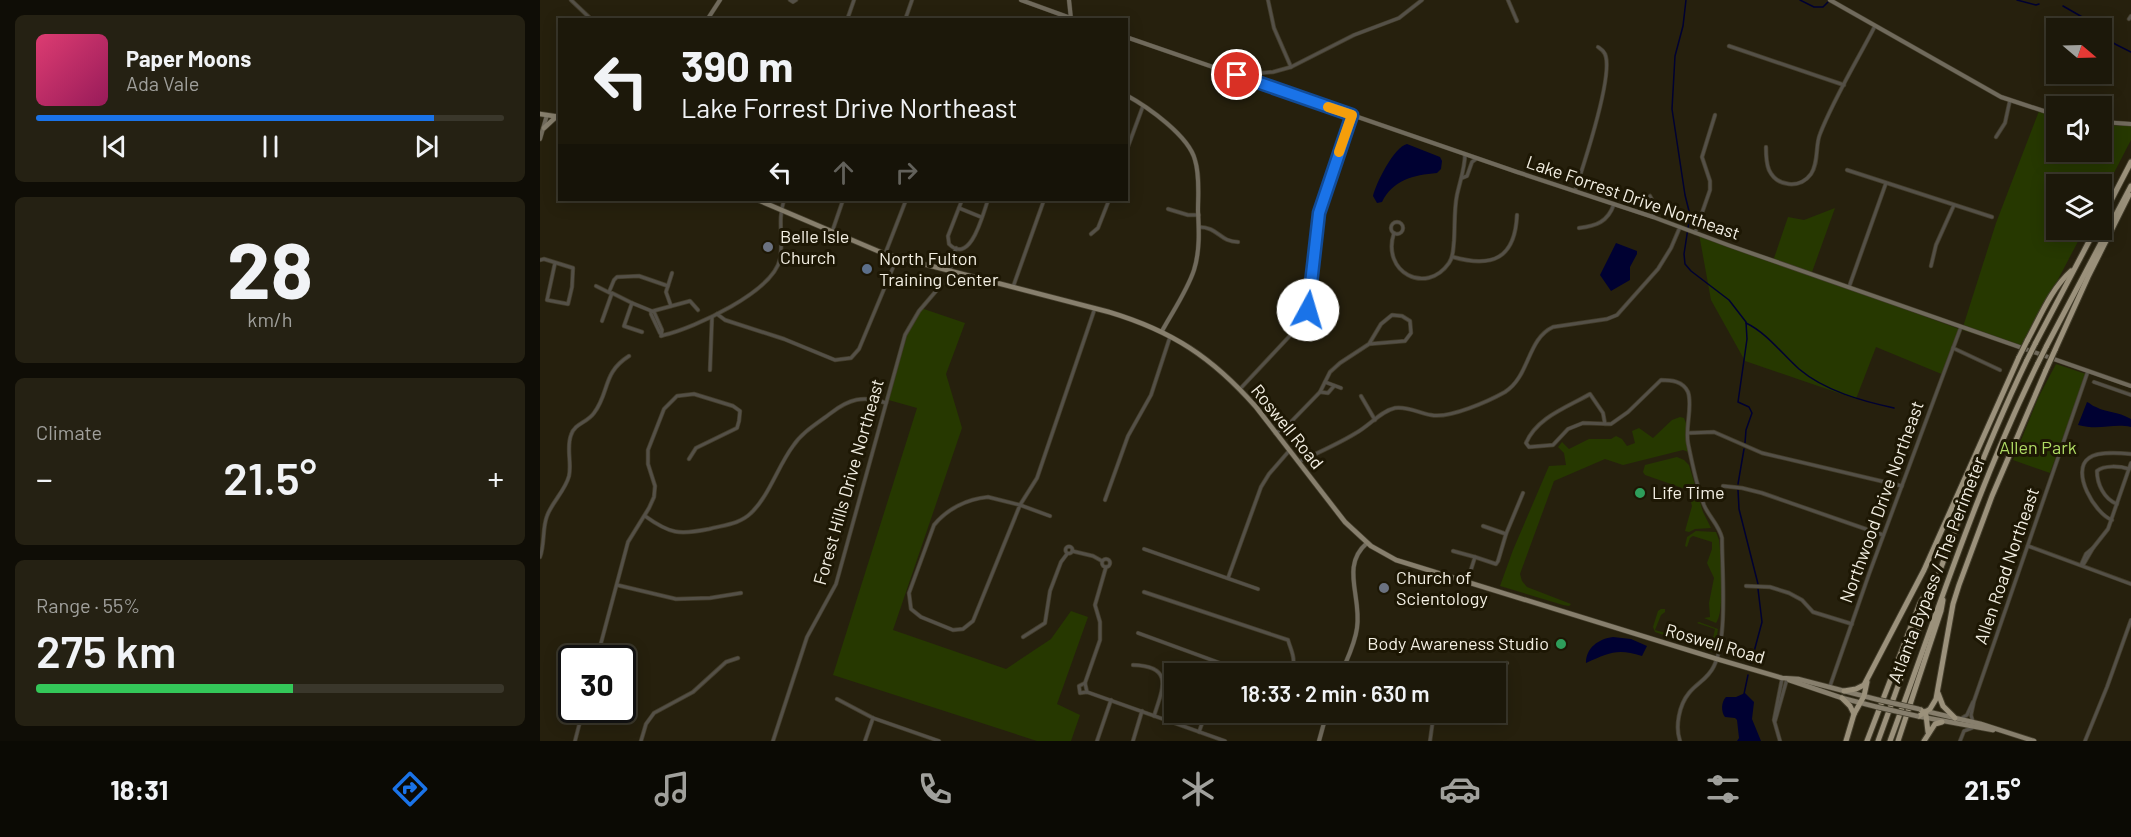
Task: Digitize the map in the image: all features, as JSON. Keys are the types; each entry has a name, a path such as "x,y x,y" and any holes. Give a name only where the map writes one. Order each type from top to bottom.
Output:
{"highway":[{"path":"2112,199 2131,162"},
{"name":"Atlanta Bypass / The Perimeter","path":"1890,741 1944,590 2003,438 2046,347 2131,186"},
{"path":"1918,716 1935,703 1953,604 1992,496 2088,277 2131,191"},
{"name":"Atlanta Bypass / The Perimeter","path":"1878,741 1939,572 1998,422 2035,344 2090,240"},
{"path":"1846,741 1868,680 1924,570 2027,340 2058,285 2075,268"},
{"path":"1868,741 1920,603 1939,572"},
{"path":"1899,741 1941,611 1944,590"},
{"path":"1844,691 1857,689 1868,680"},
{"path":"1938,689 1943,706 1958,718"},
{"path":"1842,698 1854,714"},
{"path":"1924,712 1928,732"},
{"path":"1923,741 1935,724 1942,722"}],"main road":[{"path":"540,114 558,116"},
{"path":"544,128 558,116"},
{"name":"Roswell Road","path":"760,201 897,258 1095,308 1133,319 1171,336 1206,359 1239,389 1344,521 1367,543 1396,560 1785,678 1842,698 1918,716"},
{"name":"Roswell Road","path":"1785,678 1798,679 1924,712 1958,718 1973,725"},
{"name":"Roswell Road","path":"1924,712 1942,722 1998,730 2034,741"}],"street":[{"path":"571,0 590,18"},
{"path":"708,18 720,0"},
{"path":"790,0 796,0"},
{"path":"848,18 854,0"},
{"path":"906,18 912,0"},
{"path":"1021,0 1070,18"},
{"path":"1069,0 1073,18"},
{"path":"1268,0 1269,13 1291,68"},
{"path":"1237,75 1291,68 1354,35 1399,18 1422,0"},
{"path":"1508,0 1517,21"},
{"path":"1830,0 2010,100 2046,112"},
{"path":"1766,147 1768,167 1776,179 1791,184 1806,179 1815,166 1820,132 1875,26"},
{"name":"Lake Forrest Drive Northeast","path":"1128,38 1653,217 2131,385"},
{"path":"1729,46 1845,85"},
{"path":"1575,190 1589,146 1605,79 1606,57 1598,47"},
{"path":"1128,96 1144,104 1163,119 1189,148 1197,166 1199,227 1194,273 1162,331"},
{"path":"1996,137 2005,123 2010,100"},
{"path":"1128,147 1144,104"},
{"path":"540,139 547,115"},
{"path":"1239,389 1300,325 1307,314 1319,213 1352,115"},
{"path":"1693,232 1710,190 1710,181 1702,157 1715,116"},
{"path":"2112,123 2131,124"},
{"path":"1394,233 1390,250 1394,261 1406,275 1416,278 1431,277 1443,270 1452,257 1457,195 1465,154"},
{"path":"1462,178 1467,176 1472,162 1477,158"},
{"path":"1462,170 1468,172"},
{"path":"1847,170 1992,217"},
{"path":"1849,287 1886,183"},
{"path":"1650,196 1655,203 1653,217"},
{"path":"651,312 660,335 689,328 712,317 753,291 773,273 780,256 781,210 784,201"},
{"path":"832,232 843,201"},
{"path":"885,254 906,201"},
{"path":"962,201 948,240 952,247 956,248 969,245 988,201"},
{"path":"1013,287 1044,201"},
{"path":"1091,234 1098,228 1109,201"},
{"path":"1579,228 1591,227 1601,222 1610,214 1614,204"},
{"path":"1931,266 1936,245 1954,205"},
{"path":"959,208 981,217"},
{"path":"1168,209 1188,215 1198,215"},
{"path":"1452,257 1474,263 1499,256 1511,243 1517,215"},
{"path":"1199,227 1211,228 1228,242 1238,242"},
{"path":"1298,462 1355,434 1386,412 1396,408 1431,415 1448,415 1504,392 1520,377 1538,339 1546,330 1607,319 1620,312 1658,269 1682,228"},
{"path":"951,272 956,248"},
{"path":"717,314 725,320 784,339 831,359 847,359 859,349 897,258"},
{"path":"540,260 544,259 573,268 568,304 547,300 555,263"},
{"name":"Forest Hills Drive Northeast","path":"773,741 807,637 836,584 908,327 951,272"},
{"path":"670,306 666,292 672,273"},
{"path":"602,321 614,280 617,277 639,276 668,286"},
{"path":"596,286 651,312 690,301 698,310"},
{"path":"632,303 624,326 642,332"},
{"path":"1050,516 1020,505 997,498 980,498 952,509 940,518 930,533 909,593 909,604 914,613 953,630 963,629 971,624 1020,505 1037,478 1095,308"},
{"path":"1275,433 1286,427 1320,392 1330,372 1369,344 1382,324 1392,315 1402,316 1410,321 1410,333 1405,341 1369,344"},
{"path":"710,370 712,317"},
{"name":"Northwood Drive Northeast","path":"1830,687 1883,535 1961,327"},
{"path":"1105,500 1128,436 1151,395 1171,336"},
{"path":"1953,348 2000,370"},
{"path":"540,557 547,516 568,479 571,433 595,412 611,372 615,366 629,356"},
{"name":"Allen Road Northeast","path":"1958,718 1967,714 1974,700 2088,371"},
{"path":"1605,424 1603,413 1590,394 1547,418 1537,427 1526,443 1529,447 1553,445 1568,429 1583,423 1605,424 1611,424 1628,412 1661,380 1674,381 1687,390 1690,401 1688,441 1702,499 1722,538 1722,633 1717,659 1707,678 1688,693 1683,704 1677,729 1680,741"},
{"path":"1325,382 1341,388"},
{"path":"2094,382 2131,395"},
{"path":"1320,392 1328,393 1334,386"},
{"path":"601,645 628,542 652,503 655,491 648,464 648,450 668,404 677,396 694,394 732,406 740,411 737,428 696,448 689,459"},
{"path":"1361,396 1375,420"},
{"path":"644,516 664,529 680,533 740,521 756,507 791,448 805,433 851,400 867,398 886,403"},
{"path":"1281,441 1286,427"},
{"path":"1688,433 1714,432 1762,453 1902,486"},
{"path":"1228,578 1261,487 1289,451"},
{"path":"2112,520 2104,516 2091,498 2082,477 2082,469 2086,460 2093,455 2131,454"},
{"path":"2082,565 2086,554 2107,530 2112,520 2131,464"},
{"path":"2117,504 2110,501 2104,493 2098,482 2097,471 2101,468 2129,469"},
{"path":"2124,484 2131,487"},
{"path":"1723,486 1762,493 1883,535"},
{"path":"1453,551 1496,564 1523,493"},
{"path":"1483,526 1506,534"},
{"path":"1345,663 1358,622 1353,563 1356,554 1367,543"},
{"path":"2028,546 2131,584"},
{"path":"1144,549 1258,589"},
{"path":"1023,636 1045,623 1050,591 1061,562 1067,554 1072,551 1093,556 1102,561 1102,565 1106,567"},
{"path":"1467,582 1475,557"},
{"path":"1087,692 1085,683 1100,645 1100,622 1095,605 1106,567 1110,564 1109,560 1102,561"},
{"path":"617,585 676,599 710,598 741,592"},
{"path":"1746,586 1770,587 1789,593 1802,600 1813,612 1852,624"},
{"path":"1144,592 1288,640 1294,663"},
{"path":"2085,741 2131,620"},
{"path":"1138,633 1220,663"},
{"path":"641,741 646,724 659,708 693,692 726,662 738,658"},
{"path":"1133,665 1154,669 1162,678 1163,687 1154,716"},
{"path":"1780,741 1775,721 1785,678"},
{"path":"1085,683 1081,684 1078,690 1083,694 1087,692 1225,741"},
{"path":"837,699 873,718 939,741"},
{"path":"1097,741 1111,700"},
{"name":"Allen Road Northeast","path":"1973,725 1971,715 1974,700"},
{"path":"1132,741 1142,711"},
{"path":"865,741 873,718"},
{"path":"575,741 580,723"},
{"path":"1199,732 1202,723"},
{"path":"1319,741 1324,723"},
{"path":"1430,741 1432,723"},
{"path":"1959,725 1963,733"},
{"path":"1960,741 1963,733 1973,725"}],"green space":[{"path":"2039,111 2046,113 2046,162 2112,162 2112,125 2131,126 2131,140 2112,177 2112,174 2046,174 2046,240 2079,240 2022,348 1962,330 1996,223"},
{"path":"1835,208 1811,275 1962,330 1944,375 1876,347 1856,399 1745,361 1711,300 1699,234 1773,261 1788,217 1804,220"},
{"path":"921,308 965,323 946,374 962,428 893,630 1006,669 1051,639 1071,611 1088,617 1057,704 1080,715 1071,741 1037,741 833,675 917,408 885,399 907,327"},
{"name":"Allen Park","path":"2056,364 2086,374 2050,473 2013,460 2038,398"},
{"path":"1684,418 1686,423 1691,453 1683,450 1623,465 1605,459 1554,481 1520,574 1527,587 1571,604 1569,606 1500,586 1549,466 1566,465 1564,453 1558,447 1562,442 1569,449 1589,439 1611,439 1616,436 1622,439 1627,446 1635,443 1632,431 1639,428 1653,438 1672,420"},
{"path":"1677,457 1689,465 1703,512 1711,528 1685,531 1692,506 1688,490 1645,475 1643,472 1645,465"},
{"path":"1696,531 1716,532 1719,540 1721,608 1716,623 1704,618 1710,617 1709,603 1714,578 1707,563 1712,542 1693,536 1687,547 1685,546 1687,537"},
{"path":"1665,609 1665,612 1661,615 1655,630 1680,637 1686,636 1690,640 1711,647 1715,629 1697,623 1699,622 1718,629 1715,649 1712,652 1655,632 1653,627 1658,611"}],"shaded area":[{"path":"1407,144 1440,157 1441,169 1437,173 1405,180 1392,188 1382,202 1377,203 1373,196 1382,175 1391,158"},
{"path":"1616,243 1637,251 1637,254 1630,267 1630,280 1611,291 1600,275"},
{"path":"2087,402 2100,409 2131,419 2131,427 2078,425"},
{"path":"1613,637 1631,639 1647,646 1642,656 1619,652 1586,663 1588,653 1594,645"},
{"path":"1745,693 1754,702 1752,719 1761,741 1737,741 1739,738 1737,720 1725,717 1723,712 1722,704 1726,697 1736,697"}],"waterway":[{"path":"1686,0 1683,26 1675,56 1672,109 1690,215 1684,254 1685,264 1729,300 1746,322 1747,339 1738,402 1749,407 1752,413 1746,430 1745,443"},
{"path":"1800,0 1814,7 1823,7 1828,2"},
{"path":"2017,0 2039,4"},
{"path":"2063,6 2084,18"},
{"path":"2112,41 2131,52"},
{"path":"1746,323 1768,338 1809,377 1832,389 1894,408"},
{"path":"1738,484 1744,449"},
{"path":"1738,490 1739,509 1758,584"},
{"path":"1751,663 1762,622 1758,589"},
{"path":"1744,694 1748,675"}],"slow traffic":[{"path":"1328,107 1352,115 1339,152"}],"place":[{"name":"Belle Isle Church","path":"768,247"},
{"name":"North Fulton Training Center","path":"867,269"},
{"name":"Life Time","path":"1640,493"},
{"name":"Church of Scientology","path":"1384,588"},
{"name":"Body Awareness Studio","path":"1561,644"}],"route":[{"path":"1237,75 1352,115 1319,213 1308,310"}]}
